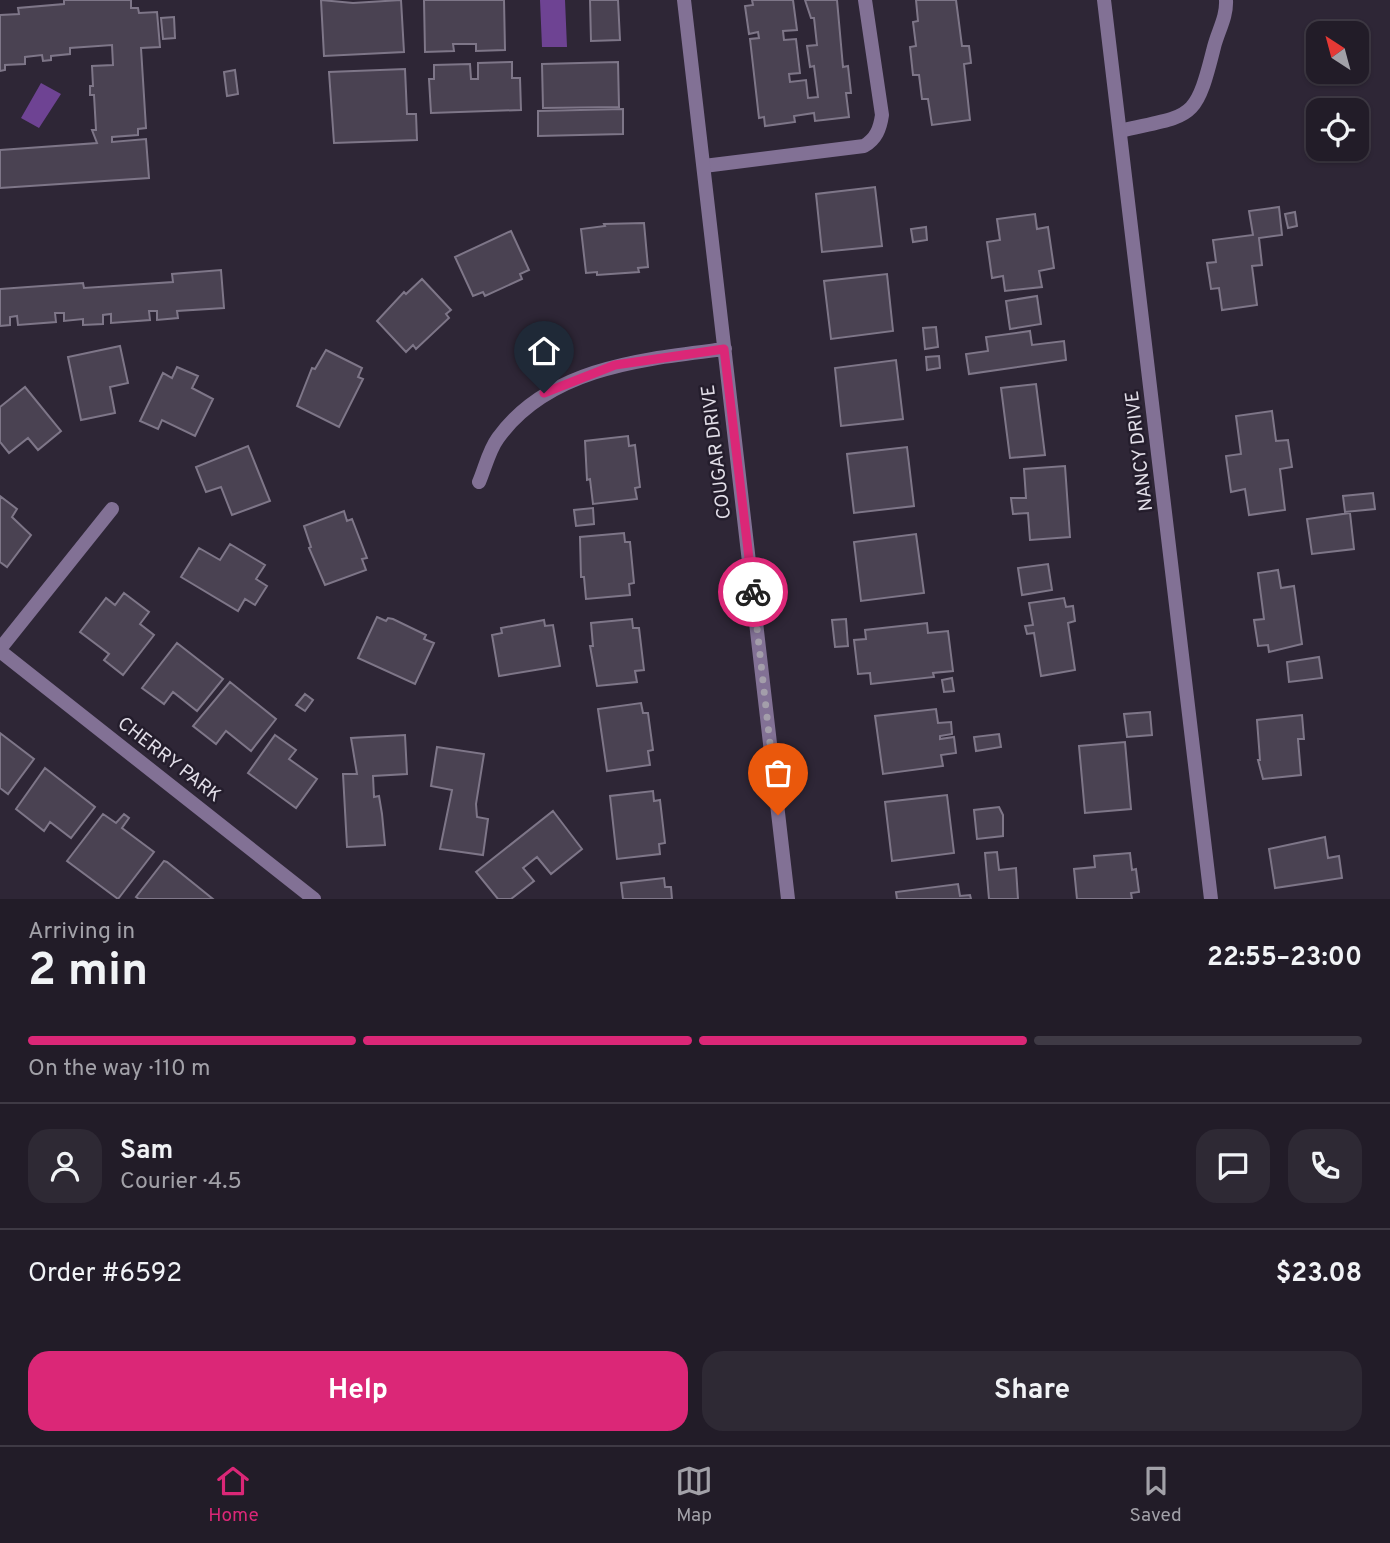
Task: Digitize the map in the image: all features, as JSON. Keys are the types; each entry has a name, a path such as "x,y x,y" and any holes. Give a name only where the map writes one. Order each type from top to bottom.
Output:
{"street":[{"name":"COUGAR DRIVE","path":"684,0 788,899"},
{"path":"704,166 864,146 870,142 881,125 882,115 865,0"},
{"name":"NANCY DRIVE","path":"1104,0 1212,899"},
{"path":"1121,131 1175,118 1195,105 1208,74 1226,0"},
{"path":"479,482 496,440 510,423 544,393 615,365 724,349"},
{"path":"0,650 112,509"},
{"name":"CHERRY PARK","path":"0,650 314,899"}],"shaded area":[{"path":"540,0 565,0 567,47 542,47"},
{"path":"41,83 61,94 39,128 21,118"}],"building":[{"path":"64,0 131,0 131,8 138,8 139,13 157,12 160,47 141,48 146,128 138,129 138,135 112,137 112,142 146,139 149,178 0,188 0,150 97,143 92,130 96,130 94,95 90,95 90,86 93,86 92,66 113,65 112,45 70,48 70,54 51,56 51,60 43,61 42,55 25,57 25,64 5,65 5,70 0,71 0,15 19,14 18,8 64,4"},
{"path":"321,0 353,3 401,0 404,52 324,56"},
{"path":"424,0 504,0 505,50 476,51 476,44 453,44 454,51 425,52"},
{"path":"590,0 618,0 620,40 591,41"},
{"path":"752,0 793,0 797,30 783,31 784,40 796,39 800,73 789,74 790,82 806,80 808,98 818,97 814,66 810,67 807,46 817,45 814,18 811,18 805,0 837,0 843,67 848,66 851,93 846,93 849,117 815,121 814,113 794,116 795,122 765,126 764,117 759,118 750,39 759,38 758,32 749,34 745,6 753,5"},
{"path":"916,0 956,0 962,46 969,46 971,63 964,64 970,120 932,125 928,99 922,99 919,75 913,75 910,47 916,46 913,22 918,21"},
{"path":"174,17 175,38 163,39 161,18"},
{"path":"512,62 512,78 520,78 521,110 431,113 429,79 434,79 434,65 470,64 471,79 478,79 478,63"},
{"path":"618,62 619,107 543,108 542,64"},
{"path":"405,69 407,114 416,114 417,140 334,143 329,72"},
{"path":"235,70 238,94 227,96 224,72"},
{"path":"623,109 623,134 538,136 538,111"},
{"path":"875,187 882,246 822,252 816,194"},
{"path":"1279,207 1282,235 1259,238 1262,265 1252,266 1257,305 1222,310 1219,288 1211,289 1207,263 1216,262 1213,240 1253,235 1249,211"},
{"path":"1295,212 1297,226 1288,228 1285,214"},
{"path":"1035,214 1037,229 1048,227 1054,268 1039,271 1042,287 1005,291 1003,276 992,278 987,242 1000,240 997,219"},
{"path":"644,223 648,267 638,268 639,272 597,275 597,272 586,273 581,229 605,226 604,224"},
{"path":"926,227 927,240 913,242 911,229"},
{"path":"511,231 529,270 520,274 522,279 485,296 483,292 473,296 455,257"},
{"path":"221,270 224,308 177,311 178,318 157,320 157,311 149,311 150,320 111,323 111,314 103,315 103,324 83,325 83,319 64,321 64,313 55,313 56,322 18,325 17,316 10,317 10,325 0,326 0,289 83,283 84,288 173,282 172,274"},
{"path":"887,274 893,331 831,339 824,281"},
{"path":"422,279 451,310 446,314 449,318 416,349 413,345 406,352 377,321 404,292 406,294"},
{"path":"1037,296 1041,324 1010,329 1006,301"},
{"path":"936,327 938,347 925,349 923,328"},
{"path":"1030,331 1032,345 1064,341 1066,360 969,374 966,354 988,351 986,337"},
{"path":"120,346 128,383 110,387 115,413 81,420 68,357"},
{"path":"326,350 362,368 358,377 363,379 339,427 297,406 312,368 315,369"},
{"path":"939,356 940,368 927,370 926,357"},
{"path":"896,360 903,419 841,426 835,368"},
{"path":"177,367 198,376 192,388 213,399 195,436 162,420 158,429 140,421 163,373 172,378"},
{"path":"1036,384 1045,455 1010,458 1001,388"},
{"path":"25,387 61,431 38,450 28,438 9,453 0,442 0,407"},
{"path":"1272,411 1276,441 1288,440 1292,467 1280,469 1285,510 1249,515 1245,489 1231,492 1226,456 1241,454 1236,416"},
{"path":"628,436 629,446 635,445 640,487 635,488 637,499 593,504 590,479 587,480 585,441"},
{"path":"248,446 270,501 232,515 221,487 206,492 196,467"},
{"path":"907,447 914,506 854,513 847,454"},
{"path":"1065,466 1070,537 1030,540 1028,513 1013,514 1011,498 1026,498 1024,469"},
{"path":"1373,493 1375,509 1345,512 1343,496"},
{"path":"0,496 17,509 12,517 31,535 7,567 0,562"},
{"path":"593,508 594,524 576,526 574,510"},
{"path":"344,511 347,521 352,519 367,558 362,559 366,570 325,585 309,548 311,547 304,526"},
{"path":"1350,513 1354,549 1312,554 1307,519"},
{"path":"624,533 625,542 630,542 634,583 629,584 630,595 586,599 584,577 581,577 580,537"},
{"path":"916,534 924,593 861,601 854,542"},
{"path":"230,544 265,565 256,579 267,586 255,605 245,599 238,611 181,577 199,548 220,560"},
{"path":"1048,564 1052,590 1022,595 1018,568"},
{"path":"1278,570 1281,588 1294,586 1302,644 1269,652 1268,645 1258,646 1254,620 1264,619 1258,573"},
{"path":"124,593 149,612 140,624 154,635 123,675 104,660 109,654 80,632 106,598 115,605"},
{"path":"1064,598 1066,607 1073,606 1075,621 1068,623 1075,670 1041,676 1034,633 1027,634 1025,626 1033,625 1029,603"},
{"path":"377,617 386,621 388,618 393,619 426,635 424,639 434,643 415,684 358,658"},
{"path":"632,619 633,628 639,628 644,670 635,671 637,682 597,686 590,646 593,646 591,623"},
{"path":"846,619 848,646 835,647 832,620"},
{"path":"544,620 545,626 553,625 560,666 499,676 492,635 502,633 501,628"},
{"path":"927,623 928,633 948,631 953,671 933,673 934,677 871,684 870,673 858,674 854,640 866,639 865,630"},
{"path":"177,643 223,679 197,711 173,692 164,704 142,688"},
{"path":"1319,657 1322,678 1289,682 1287,662"},
{"path":"952,678 954,691 944,692 942,680"},
{"path":"230,682 276,719 251,751 226,731 216,744 193,726"},
{"path":"305,694 313,700 305,711 296,705"},
{"path":"641,703 643,713 648,713 653,750 648,751 650,765 607,771 598,709"},
{"path":"936,709 938,723 951,722 952,734 940,736 940,739 954,737 956,753 941,755 943,766 883,774 875,716"},
{"path":"1150,712 1152,735 1127,737 1124,714"},
{"path":"1302,715 1304,739 1298,739 1301,775 1263,779 1258,760 1257,720"},
{"path":"0,733 34,759 8,794 0,788"},
{"path":"999,734 1001,747 976,751 974,737"},
{"path":"275,735 296,750 289,759 317,779 296,808 248,773"},
{"path":"405,735 407,774 373,776 374,797 379,796 385,845 347,847 343,774 357,774 351,738"},
{"path":"1125,742 1131,809 1085,813 1079,746"},
{"path":"437,747 484,754 476,804 477,817 488,819 483,855 440,849 452,790 431,786"},
{"path":"45,768 95,807 71,838 50,822 44,831 16,809"},
{"path":"653,791 654,801 660,800 665,843 659,844 660,854 617,859 610,796"},
{"path":"947,795 954,853 892,861 885,802"},
{"path":"999,807 1003,815 1003,836 977,839 974,810"},
{"path":"553,811 582,849 551,874 537,857 523,868 534,881 511,899 498,899 476,872"},
{"path":"103,814 116,823 124,814 129,818 122,828 154,852 118,899 67,861"},
{"path":"1325,837 1328,858 1339,856 1342,878 1275,888 1269,849"},
{"path":"997,852 999,870 1016,868 1018,899 989,899 985,853"},
{"path":"1130,853 1132,870 1136,869 1139,892 1131,893 1132,899 1077,899 1074,869 1095,867 1094,856"},
{"path":"164,861 167,862 213,899 136,897"},
{"path":"664,878 665,887 671,887 672,899 623,899 621,883"},
{"path":"958,884 960,896 970,895 971,899 897,899 896,892"}],"way so far":[{"path":"753,592 778,815"}],"route":[{"path":"544,393 615,365 724,349 753,592"}]}
